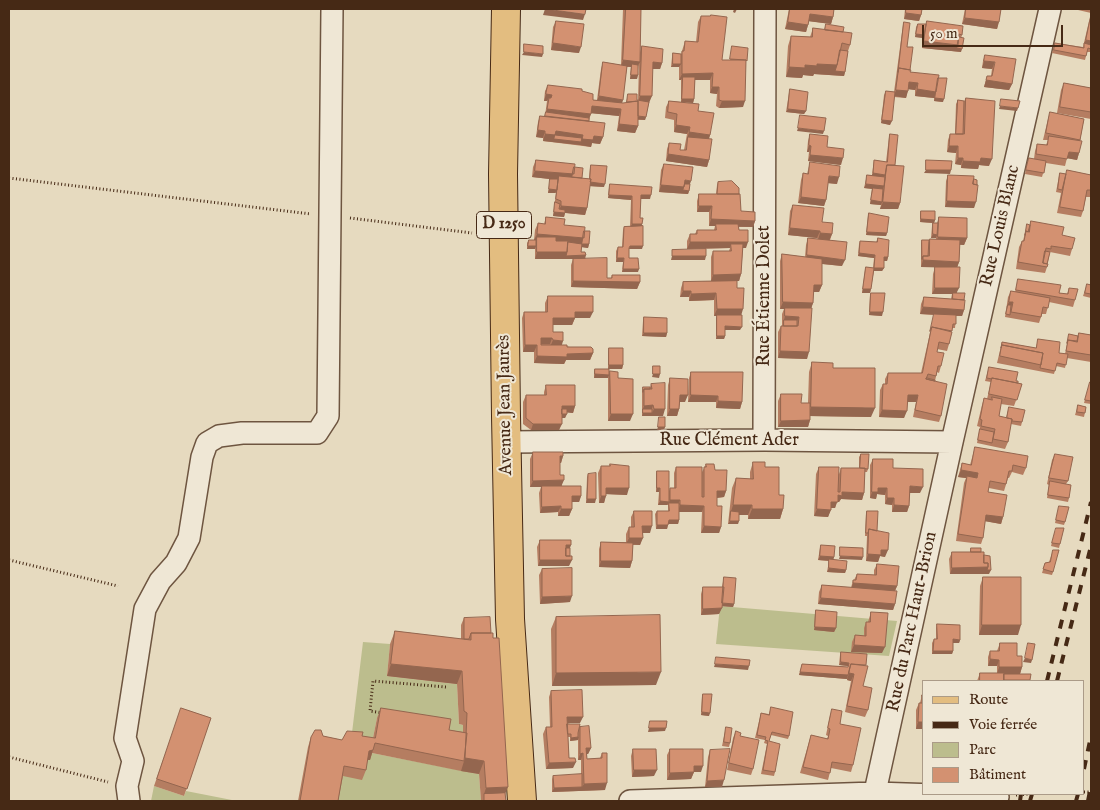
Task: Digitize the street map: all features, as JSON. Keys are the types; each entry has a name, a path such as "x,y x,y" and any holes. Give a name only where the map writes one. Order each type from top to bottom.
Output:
{"main road":[{"name":"Avenue Jean Jaurès","path":"506,9 503,174 510,619 522,801"}],"street":[{"path":"128,794 133,761 125,738 146,609 160,581 176,562 189,538 202,457 207,444 219,436 242,433 317,433 328,416 332,9"},
{"name":"Rue Étienne Dolet","path":"764,440 766,9"},
{"name":"Rue Louis Blanc","path":"952,442 1050,9"},
{"name":"Rue Clément Ader","path":"507,442 764,440 952,442"},
{"name":"Rue du Parc Haut-Brion","path":"874,797 952,442"},
{"path":"630,801 998,797"}],"path":[{"path":"9,178 472,234"},
{"path":"9,560 118,586"},
{"path":"388,714 370,711 373,681 446,687"},
{"path":"9,757 128,794"}],"green space":[{"path":"720,606 897,621 889,656 716,644"},
{"path":"363,642 390,644 387,676 457,684 459,724 463,725 463,742 377,718 371,748 351,741"},
{"path":"372,753 479,774 481,801 336,801 341,776"},
{"path":"154,786 184,796 186,791 237,801 151,801"}],"building":[{"path":"546,9 586,9 585,14"},
{"path":"626,9 641,9 640,62 623,60"},
{"path":"790,9 834,9 833,17 810,14 808,25 788,22"},
{"path":"906,9 922,9 921,15 906,13"},
{"path":"966,9 1001,9 999,22 965,18"},
{"path":"1091,15 1091,41 1086,40"},
{"path":"701,16 727,17 722,60 746,60 745,101 719,100 719,87 712,87 713,73 682,74 682,51 684,51 685,41 698,42"},
{"path":"556,21 584,24 581,47 553,43"},
{"path":"927,21 963,26 962,35 959,34 958,45 924,41"},
{"path":"904,22 910,23 907,47 913,47 910,70 899,68 898,72"},
{"path":"826,24 844,27 843,32 825,30"},
{"path":"918,24 926,24 924,35 916,34"},
{"path":"813,28 852,33 850,45 842,43 837,65 817,64 817,66 805,65 805,68 789,67 791,36 812,37"},
{"path":"959,37 964,38 962,49 957,48"},
{"path":"1055,43 1084,48 1084,43 1091,45 1091,49 1088,48 1086,56 1054,50"},
{"path":"524,44 543,46 543,54 524,52"},
{"path":"642,46 663,49 662,63 653,62 652,96 640,96"},
{"path":"732,46 748,48 747,61 730,59"},
{"path":"840,50 848,51 845,72 835,71"},
{"path":"673,53 681,54 681,64 673,64"},
{"path":"985,55 1016,59 1012,84 986,80 987,76 992,76 995,62 984,61"},
{"path":"603,62 627,66 623,100 599,96"},
{"path":"632,64 638,65 638,75 631,75"},
{"path":"899,68 911,70 910,72 939,75 936,92 917,89 918,83 909,82 908,91 896,90"},
{"path":"683,77 695,77 694,99 682,99"},
{"path":"938,78 947,78 944,99 935,98"},
{"path":"1064,83 1091,88 1091,112 1060,107"},
{"path":"548,85 582,89 582,91 593,94 593,100 623,103 638,101 638,126 619,124 621,109 592,106 591,114 547,109 549,98 552,95 546,94"},
{"path":"790,89 808,92 806,111 788,109"},
{"path":"886,91 895,92 892,121 882,120"},
{"path":"628,94 637,94 637,100 649,102 646,117 638,116 638,101 627,102"},
{"path":"966,98 995,101 992,159 981,158 980,162 963,161 963,158 958,158 958,146 949,146 950,134 964,134"},
{"path":"1001,99 1020,101 1018,108 1000,106"},
{"path":"958,100 964,101 963,134 956,134"},
{"path":"669,101 699,104 698,111 714,113 710,135 689,132 690,127 676,125 677,114 668,112"},
{"path":"546,112 589,118 589,121 545,116"},
{"path":"1050,112 1084,119 1080,140 1046,133"},
{"path":"800,115 826,118 824,131 798,128"},
{"path":"540,116 605,123 603,137 594,136 593,140 582,139 583,135 556,131 555,135 545,134 545,131 538,130"},
{"path":"810,134 828,136 827,147 844,149 843,158 810,155"},
{"path":"890,134 898,135 895,165 887,165 885,175 873,173 874,160 887,162"},
{"path":"555,135 582,138 581,142 554,139"},
{"path":"1049,136 1082,141 1079,153 1069,152 1067,159 1036,154 1037,144 1047,145"},
{"path":"688,137 712,139 709,160 668,154 669,143 681,144 680,150 686,150"},
{"path":"1029,158 1046,161 1044,173 1026,170"},
{"path":"536,160 575,164 574,174 535,171"},
{"path":"926,160 952,161 951,170 926,170"},
{"path":"810,162 840,166 839,177 829,176 826,200 801,197 803,173 808,174"},
{"path":"664,164 693,167 691,181 685,180 684,187 661,185"},
{"path":"591,165 607,166 605,184 590,182"},
{"path":"887,165 904,166 900,203 883,202"},
{"path":"574,167 583,168 582,178 572,177"},
{"path":"1067,170 1091,175 1091,190 1087,190 1083,211 1060,207"},
{"path":"1060,173 1066,174 1062,190 1058,189"},
{"path":"867,175 885,177 884,186 866,184"},
{"path":"948,175 974,176 973,184 978,185 976,202 947,201"},
{"path":"559,176 591,179 587,208 561,206 561,201 556,199"},
{"path":"550,179 558,179 557,190 549,189"},
{"path":"974,179 977,180 977,185 973,184"},
{"path":"732,181 739,188 739,194 717,194 718,182"},
{"path":"610,184 652,187 651,195 641,195 640,218 643,218 642,224 632,224 632,196 609,195"},
{"path":"685,184 690,184 689,191 683,190"},
{"path":"873,188 883,189 882,202 871,200"},
{"path":"699,194 740,194 741,211 755,212 755,221 711,219 712,206 699,206"},
{"path":"555,202 560,204 559,209 565,210 565,213 554,212"},
{"path":"793,205 824,208 822,222 833,223 832,234 790,228"},
{"path":"921,211 935,211 935,220 921,219"},
{"path":"869,213 889,217 887,233 867,232"},
{"path":"546,217 565,219 564,225 585,227 584,238 537,234 538,223 545,224"},
{"path":"939,217 967,218 967,238 938,237"},
{"path":"1031,221 1064,227 1062,235 1075,238 1072,249 1051,246 1051,249 1046,248 1043,263 1048,264 1047,267 1018,262 1022,241 1024,241 1026,231 1029,232"},
{"path":"933,223 938,223 937,235 933,234"},
{"path":"716,224 738,224 739,230 748,230 748,242 690,242 690,234 697,234 697,230 716,230"},
{"path":"1027,224 1030,225 1025,235"},
{"path":"643,226 643,246 630,246 629,248 629,258 638,258 639,269 623,269 624,258 617,258 618,247 623,247 624,227"},
{"path":"584,231 590,231 589,244 582,244"},
{"path":"537,237 556,237 556,241 568,241 567,252 537,252"},
{"path":"808,238 847,242 845,260 807,255"},
{"path":"878,238 889,240 888,257 884,257 884,268 874,268 875,255 859,253 860,241 877,242"},
{"path":"930,239 960,240 959,262 923,260 923,256 929,256"},
{"path":"529,240 536,240 536,246 528,246"},
{"path":"922,240 929,240 928,256 923,256 922,259"},
{"path":"568,242 582,244 581,252 585,252 586,255 566,256"},
{"path":"731,244 743,244 741,274 713,275 713,251 731,251"},
{"path":"706,249 706,256 672,256 672,250"},
{"path":"1045,251 1050,252 1047,264 1043,263"},
{"path":"782,254 822,259 822,285 814,285 813,303 783,302"},
{"path":"607,258 607,278 612,278 612,275 640,275 640,282 573,281 573,259"},
{"path":"866,267 874,268 871,289 863,289"},
{"path":"935,267 960,267 959,288 935,288"},
{"path":"1018,279 1061,285 1059,293 1068,294 1069,288 1078,289 1075,300 1016,290"},
{"path":"737,281 737,288 744,288 743,309 717,309 716,293 691,294 691,291 683,291 683,282"},
{"path":"1087,284 1091,285 1091,294 1085,293"},
{"path":"1011,291 1050,298 1048,308 1043,307 1041,317 1011,312 1013,302 1009,302"},
{"path":"871,293 885,293 883,312 870,312"},
{"path":"953,293 965,293 964,300 953,299"},
{"path":"548,296 593,296 593,312 575,312 575,318 553,318 553,332 563,332 563,341 541,338 541,345 591,347 593,353 567,354 567,357 537,356 537,345 525,345 524,312 547,312"},
{"path":"924,297 965,300 964,310 923,307"},
{"path":"1008,305 1011,305 1010,315 1006,314"},
{"path":"785,308 812,308 809,352 780,351 781,326 798,326 799,317 785,316"},
{"path":"934,314 956,315 956,324 953,324 952,331 932,327 930,331"},
{"path":"717,315 742,315 742,327 725,326 725,336 717,336"},
{"path":"644,317 667,318 667,333 644,333"},
{"path":"784,320 797,320 797,326 784,326"},
{"path":"932,327 952,332 949,344 939,342 937,352 944,353 936,376 928,374 926,379 947,384 941,416 915,410 918,395 908,395 907,411 882,410 883,384 887,384 888,373 922,373"},
{"path":"1079,333 1091,335 1091,355 1066,351 1068,340 1077,342"},
{"path":"1069,334 1078,336 1077,341 1068,340 1067,343"},
{"path":"1038,339 1060,342 1059,353 1068,354 1066,365 1057,363 1055,371 1040,368 1043,353 1002,345 1001,348 1002,342 1036,348"},
{"path":"1002,345 1043,353 1041,365 1000,356"},
{"path":"609,348 623,348 623,365 609,365"},
{"path":"812,362 833,363 833,368 875,368 875,408 811,407"},
{"path":"653,366 660,366 660,374 653,374"},
{"path":"989,367 1018,372 1016,381 1018,383 987,378"},
{"path":"595,369 609,369 609,375 595,374"},
{"path":"610,371 618,372 618,378 633,379 633,414 611,414"},
{"path":"691,372 743,372 742,402 718,401 718,396 691,395"},
{"path":"670,378 688,379 688,395 680,395 679,409 670,409"},
{"path":"992,378 1022,384 1017,400 989,394"},
{"path":"1091,382 1091,401 1085,400"},
{"path":"665,383 665,409 654,409 653,405 644,406 644,389 652,389 651,384"},
{"path":"546,385 575,385 575,406 562,406 562,424 533,424 526,418 526,395 546,395"},
{"path":"781,394 802,394 801,403 810,403 810,420 781,421"},
{"path":"992,397 1002,399 999,416 1012,419 1008,442 993,439 995,429 981,426 982,420 980,419 984,398 992,400"},
{"path":"1078,405 1086,407 1085,413 1077,412"},
{"path":"1009,407 1025,410 1022,422 1012,421 1012,419 1007,418"},
{"path":"562,409 567,409 567,414 562,414"},
{"path":"643,409 652,409 652,413 643,413"},
{"path":"659,417 665,417 665,427 658,427"},
{"path":"980,429 994,432 992,443 978,440"},
{"path":"975,447 1028,456 1026,468 1013,465 1012,471 1009,471 1006,484 990,481 988,492 1007,495 1003,517 986,515 983,538 958,534 967,476 977,478 978,473 961,470 962,463 971,465"},
{"path":"533,452 563,452 563,456 560,456 560,475 564,475 564,480 533,481"},
{"path":"861,454 869,454 868,469 860,468"},
{"path":"1055,454 1073,457 1068,481 1049,478"},
{"path":"873,459 893,459 893,468 923,469 923,487 910,486 909,506 894,505 894,498 887,498 887,488 878,488 878,492 872,492"},
{"path":"753,462 765,462 765,467 779,467 779,495 784,495 783,509 752,509 752,505 733,505 736,478 753,479"},
{"path":"610,464 629,466 629,488 606,488 606,496 601,496 601,466 610,466"},
{"path":"706,464 714,464 715,470 727,470 726,491 717,491 717,506 722,506 721,527 704,526 704,506 680,505 680,500 670,500 670,488 676,488 676,467 702,467 702,497 704,497 704,467 706,467"},
{"path":"819,467 839,467 838,492 840,492 841,468 865,468 864,493 842,492 842,496 838,495 838,502 831,502 831,510 817,509"},
{"path":"657,471 669,471 669,502 660,501 660,488 657,488"},
{"path":"596,473 596,499 587,499 588,474"},
{"path":"1050,481 1071,485 1069,498 1048,495"},
{"path":"542,486 581,486 581,496 572,496 572,509 561,509 561,506 542,507"},
{"path":"669,503 679,503 679,520 669,520 668,525 657,525 657,511 669,511"},
{"path":"1059,506 1069,507 1065,522 1056,520"},
{"path":"634,511 652,511 652,526 642,526 643,538 629,538 629,527 634,527"},
{"path":"731,511 739,512 739,521 730,521"},
{"path":"867,511 878,511 877,531 869,529 868,533 866,533"},
{"path":"1056,528 1064,528 1060,544 1052,543"},
{"path":"869,529 889,533 888,550 881,550 881,555 868,554"},
{"path":"540,540 571,540 571,545 566,545 566,556 572,556 572,560 540,560"},
{"path":"601,542 633,543 632,561 601,561"},
{"path":"821,545 835,546 834,557 820,556"},
{"path":"840,547 863,548 863,557 840,556"},
{"path":"566,548 570,548 570,556 566,556"},
{"path":"971,548 981,548 981,552 971,552"},
{"path":"1053,550 1059,550 1053,572 1043,569 1045,563 1050,562"},
{"path":"952,552 984,552 984,563 988,563 988,567 952,568"},
{"path":"984,555 990,556 991,570 987,570 988,563 984,563"},
{"path":"829,559 847,561 846,570 829,568"},
{"path":"877,564 899,566 897,586 853,583 853,580 856,580 857,574 876,575"},
{"path":"572,568 572,596 542,597 542,569"},
{"path":"724,577 736,578 734,604 722,603"},
{"path":"983,577 1021,577 1021,625 982,625"},
{"path":"822,585 897,591 895,604 821,598"},
{"path":"703,587 724,587 722,608 703,609"},
{"path":"816,610 837,612 836,628 815,627"},
{"path":"871,612 888,613 885,647 854,645 855,635 866,636 866,622 870,622"},
{"path":"660,615 661,672 556,673 556,617"},
{"path":"490,617 491,633 471,633 469,639 464,639 464,618"},
{"path":"937,624 960,625 960,640 953,639 953,651 933,651 934,639 937,639"},
{"path":"395,631 471,640 471,633 493,633 493,638 499,638 508,787 486,788 484,761 465,758 467,713 464,711 462,671 391,664"},
{"path":"1000,643 1017,643 1017,656 1022,656 1022,667 999,667 999,660 990,659 990,651 999,651"},
{"path":"1028,643 1035,644 1032,660 1025,658"},
{"path":"841,652 867,654 866,665 851,664 848,675 800,672 802,664 848,667 849,663 841,662"},
{"path":"716,657 750,660 749,666 715,664"},
{"path":"851,664 868,666 863,686 872,688 868,710 847,706 854,674 849,673"},
{"path":"980,673 1004,673 1004,680 980,680"},
{"path":"1004,674 1031,674 1030,680 1004,680"},
{"path":"582,690 583,717 567,717 569,758 575,758 576,762 549,763 546,727 552,727 551,691"},
{"path":"703,694 712,694 710,713 702,712"},
{"path":"919,703 922,703 922,722 918,722"},
{"path":"771,707 793,712 789,736 772,732 769,741 780,744 775,772 763,770 768,741 765,740 766,737 757,735 761,713 769,715"},
{"path":"181,708 211,718 187,789 157,779"},
{"path":"381,708 451,719 449,730 467,733 464,761 375,743 373,750 369,751 366,770 344,766 338,801 300,801 311,737 315,730 321,730 323,736 342,740 347,731 363,732 362,736 375,738"},
{"path":"832,709 842,711 840,724 861,728 853,765 832,762 830,773 803,767 811,735 828,739"},
{"path":"650,721 667,721 666,728 649,728"},
{"path":"567,724 580,724 578,737 571,738 571,734 568,734"},
{"path":"589,726 591,748 586,748 587,759 602,758 602,753 607,753 607,783 584,784 583,753 580,754 580,727"},
{"path":"726,727 732,728 730,743 724,742"},
{"path":"736,731 741,733 740,736 759,740 753,769 729,763"},
{"path":"633,749 656,749 657,770 634,770"},
{"path":"670,749 703,749 703,766 694,766 694,772 670,773"},
{"path":"730,749 724,780 707,781 710,750"},
{"path":"582,774 582,787 554,788 553,776"},
{"path":"505,793 506,801 484,801 484,794"}],"railway":[{"path":"1047,680 1091,502"},
{"path":"1057,680 1091,546"},
{"path":"1085,764 1091,736"},
{"path":"1088,801 1091,786"},
{"path":"1020,801 1021,795"},
{"path":"1030,801 1032,795"},
{"path":"1076,801 1078,795"}]}
